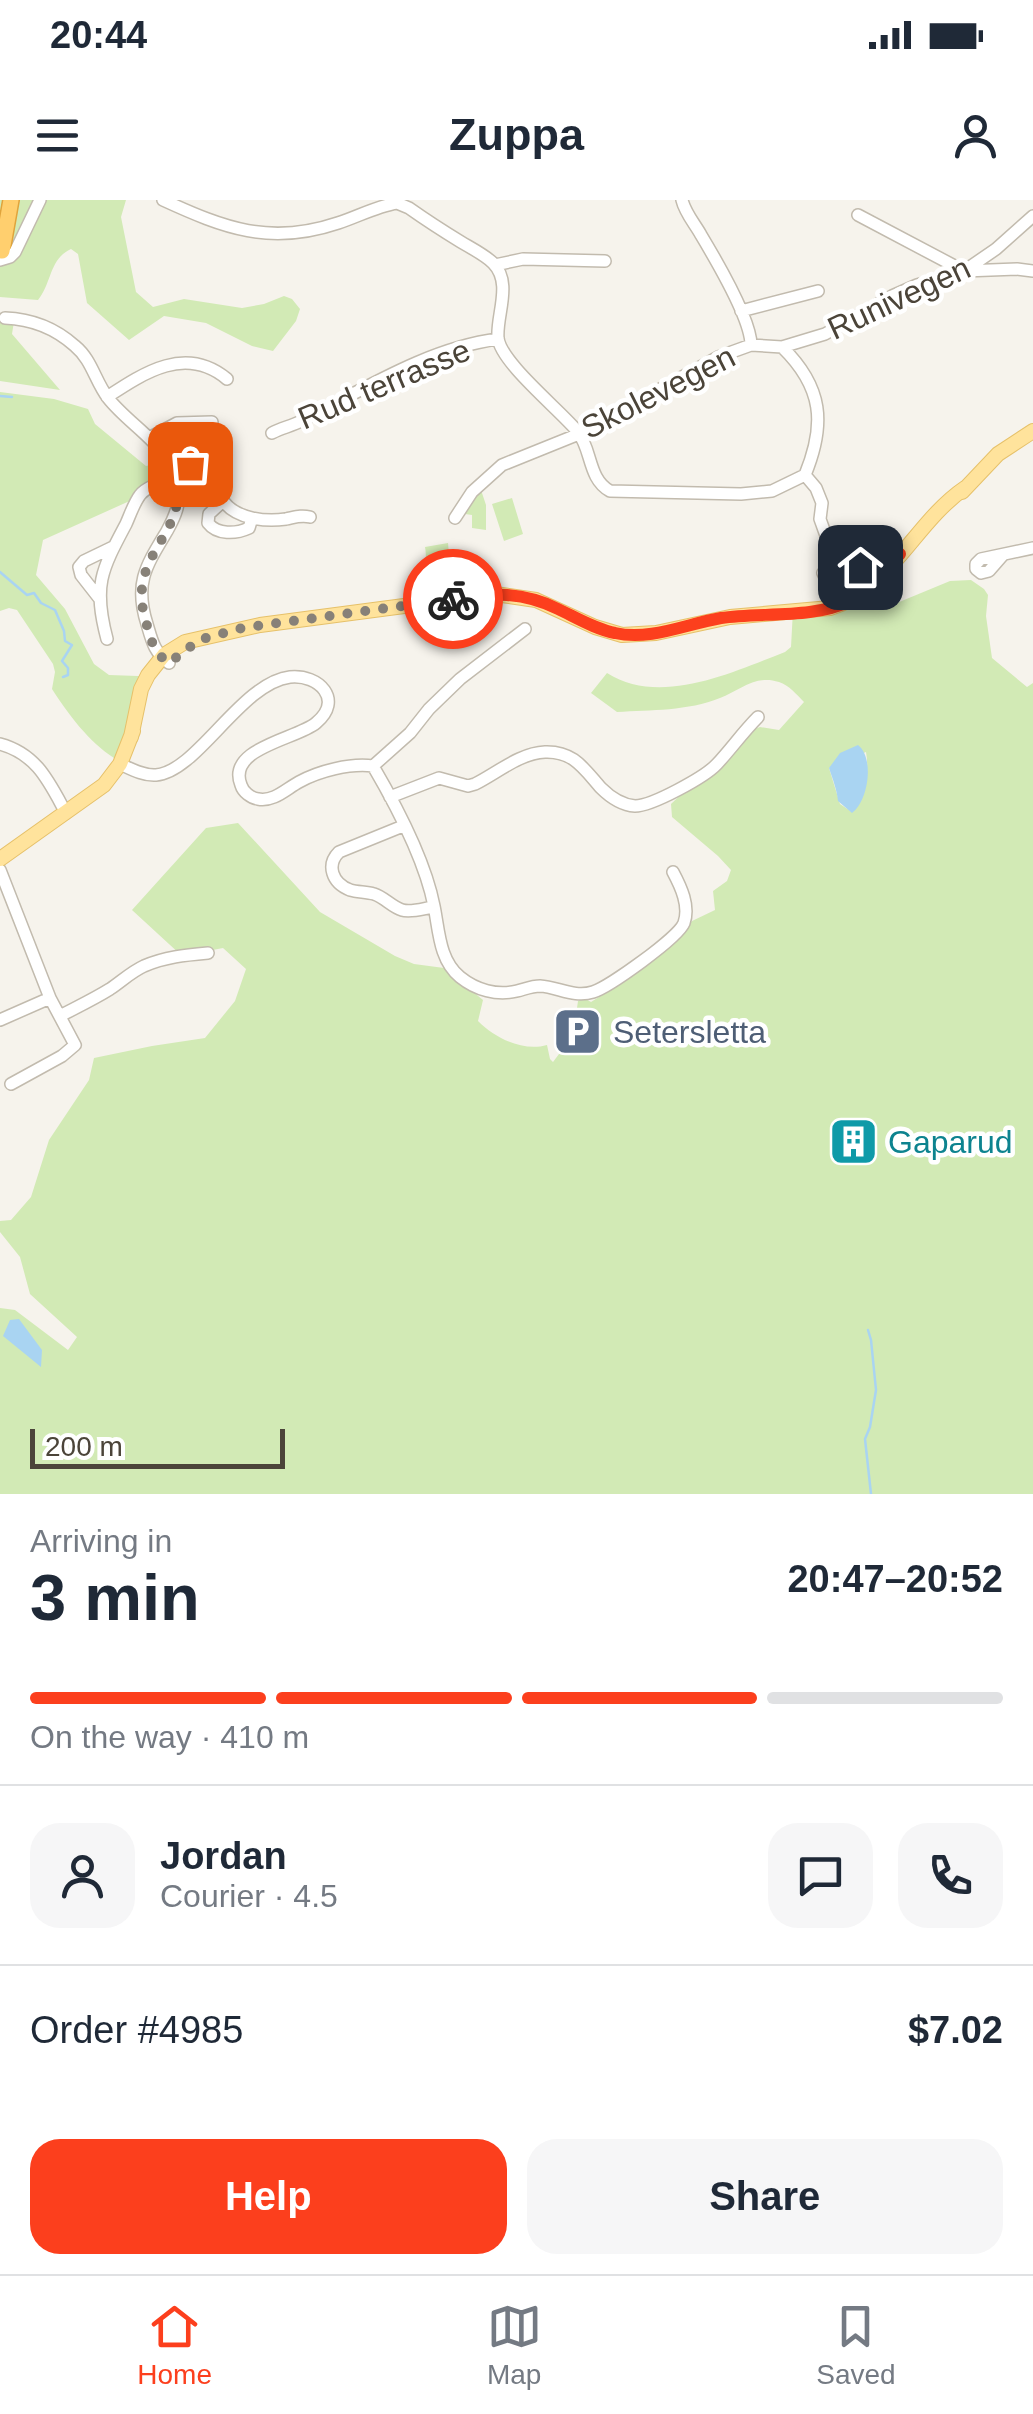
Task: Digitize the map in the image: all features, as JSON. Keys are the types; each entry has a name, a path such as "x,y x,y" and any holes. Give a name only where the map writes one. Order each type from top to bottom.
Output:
{"highway":[{"path":"1,256 11,200"}],"main road":[{"path":"0,858 98,791 120,764 148,675 166,658 199,640 275,622 495,594 536,600 612,633 647,634 721,618 830,608 867,589 1006,448 1033,431"}],"street":[{"path":"1,256 10,257 15,252 40,200"},
{"path":"163,200 224,226 273,234 313,230 397,203 409,208 495,264 502,288 498,339 503,350 579,434 595,476 610,490 741,494 772,491 806,475 818,433 818,407 804,371 782,347"},
{"name":"Skolevegen","path":"455,518 472,492 502,465 579,434 706,363 751,345 751,334 741,311 682,200"},
{"name":"Skolevegen","path":"692,200 692,219"},
{"path":"858,215 964,271 1033,271"},
{"name":"Runivegen","path":"751,345 782,347 825,334 917,284 964,271 1033,216"},
{"path":"495,264 523,259 605,261"},
{"path":"741,311 818,291"},
{"path":"5,318 34,321 73,344 89,361 107,396 149,438 175,475 178,506 141,584 147,625 166,658"},
{"name":"Rud terrasse","path":"272,433 433,356 498,339"},
{"path":"107,396 137,377 175,364 213,367 227,379"},
{"path":"149,438 176,422 212,422"},
{"path":"107,639 100,612 101,578 112,547 141,493 152,486 190,464 206,464 222,501 237,512 272,520 310,518"},
{"path":"806,475 822,502 820,519 834,558 823,574 825,577 844,575 890,545 900,554"},
{"path":"222,501 209,514 212,529 244,531 252,518"},
{"path":"99,598 79,567 84,560 112,547"},
{"path":"1003,556 1033,548"},
{"path":"373,766 410,734 460,678 525,629"},
{"path":"120,764 153,775 168,772 268,685 296,677 314,681 325,690 325,714 312,726 248,756 239,780 246,792 257,799 267,799 319,774 362,764 373,766"},
{"path":"390,797 440,778 468,786 522,758 549,752 572,757 609,796 630,806 640,806 714,767 758,717"},
{"path":"0,744 32,760 66,813"},
{"path":"373,766 425,872 444,954 462,979 492,992 542,986 583,994 604,987 677,934 686,918 681,888 673,872"},
{"path":"404,826 339,852 332,873 349,890 380,896 402,910 434,906"},
{"path":"0,870 50,998 75,1045 11,1084"},
{"path":"60,1016 147,965 172,956 208,953"},
{"path":"0,1020 50,998"}],"green space":[{"path":"0,200 126,200 121,217 136,292 153,307 184,299 242,308 284,296 300,309 296,321 273,351 252,346 206,323 164,316 129,340 87,303 78,254 71,249 55,265 38,300 0,297"},
{"path":"0,313 15,315 12,334 60,390 0,381"},
{"path":"0,392 54,399 88,409 95,424 146,466 166,462 174,481 43,540 36,575 65,609 94,664 109,675 153,680 114,758 80,727 52,689 53,664 17,610 0,611"},
{"path":"481,490 486,505 486,530 472,528 472,515 465,514"},
{"path":"512,498 523,534 504,541 492,504"},
{"path":"448,543 452,570 430,574 425,547"},
{"path":"971,580 984,589 988,595 986,616 992,658 1027,687 1033,683 1033,1494 0,1494 0,1308 15,1310 68,1350 77,1337 30,1294 20,1257 0,1232 0,1221 11,1220 31,1197 49,1140 89,1080 94,1058 205,1038 235,1001 246,969 223,948 182,956 132,910 206,828 238,823 320,912 395,956 414,964 444,968 483,1000 478,1021 501,1038 519,1045 547,1045 553,1062 559,1054 567,1055 584,1028 578,1001 584,998 591,1002 629,978 679,938 692,921 715,910 713,891 727,881 731,870 672,817 671,804 747,732 760,727 779,730 804,702 783,683 762,680 695,705 617,712 591,693 607,673 628,683 650,687 696,683 785,652 791,647 793,610 867,593 892,605 950,581","holes":["866,752 865,783 852,812 840,804 829,768"]}],"water":[{"path":"858,745 868,769 862,800 852,813 838,801 829,768 840,753"},
{"path":"19,1319 42,1350 41,1367 3,1336 10,1320"}],"waterway":[{"path":"0,396 12,397"},
{"path":"0,572 27,595 34,593 41,603 55,610 65,641 72,645 62,661 68,668 68,675 63,677"},
{"path":"868,1330 876,1390 865,1439 871,1494"}],"way so far":[{"path":"190,464 174,471 178,506 141,584 150,638 157,653 169,663 199,640 242,628 453,599"}],"place":[{"name":"Setersletta","path":"578,1032"},
{"name":"Gaparud","path":"853,1142"}],"route":[{"path":"453,599 495,594 526,597 601,630 638,635 721,618 830,608 867,589 900,554 890,545 860,567"}]}
